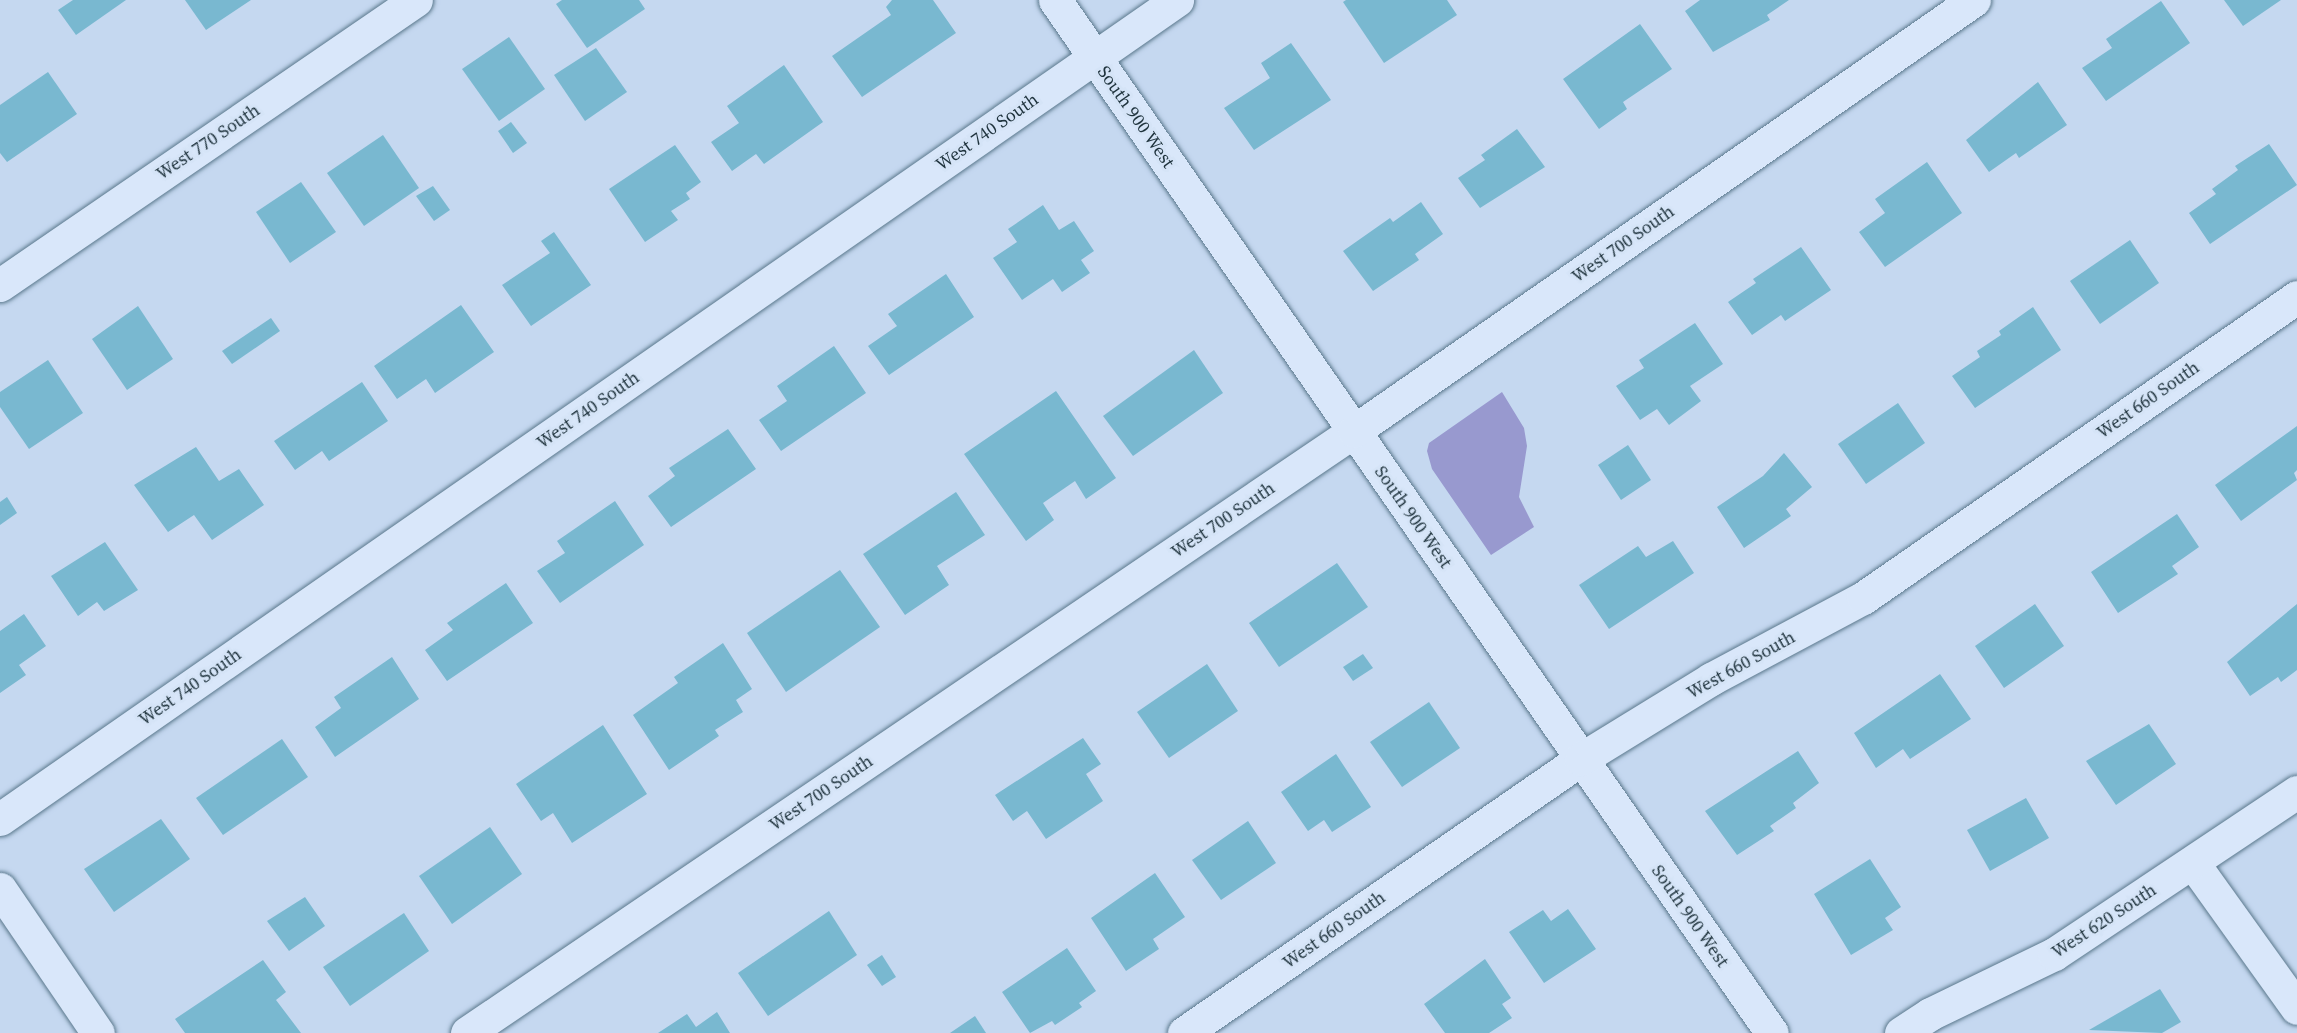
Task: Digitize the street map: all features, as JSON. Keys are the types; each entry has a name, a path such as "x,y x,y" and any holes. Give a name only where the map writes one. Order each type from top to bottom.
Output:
{"street":[{"name":"West 770 South","path":"0,285 416,0"},
{"name":"South 900 West","path":"1055,0 1772,1033"},
{"name":"West 740 South","path":"0,819 1177,0"},
{"name":"West 700 South","path":"467,1033 1354,431 1974,0"},
{"name":"West 660 South","path":"1184,1033 1581,759 1711,679 1863,598 2297,297"},
{"name":"West 620 South","path":"1901,1033 1930,1014 2054,954 2297,792"},
{"path":"2193,862 2297,1008"},
{"path":"0,889 98,1033"}],"shaded area":[{"path":"1502,392 1524,428 1527,446 1519,497 1534,527 1491,555 1432,469 1427,451 1429,443"}],"building":[{"path":"73,0 126,0 76,35 58,10"},
{"path":"185,0 251,0 206,30"},
{"path":"562,0 639,0 645,9 587,48 556,4"},
{"path":"892,0 933,0 956,33 862,97 832,56 891,15 886,7"},
{"path":"1346,0 1447,0 1457,15 1384,63 1343,2"},
{"path":"1700,0 1789,0 1767,15 1770,20 1713,52 1685,11"},
{"path":"2224,0 2281,0 2243,26"},
{"path":"2161,1 2190,43 2106,101 2082,68 2112,48 2106,39"},
{"path":"1640,24 1672,69 1623,102 1627,109 1599,129 1563,79"},
{"path":"509,37 545,89 499,121 462,69"},
{"path":"1291,43 1331,100 1254,150 1224,108 1270,78 1261,63"},
{"path":"596,48 627,92 585,121 554,75"},
{"path":"784,65 823,122 764,164 756,154 732,171 711,142 739,123 727,106"},
{"path":"48,72 77,114 7,162 0,153 0,105"},
{"path":"2038,82 2067,125 2019,158 2016,153 1989,172 1966,140"},
{"path":"511,122 527,143 513,153 498,131"},
{"path":"1517,129 1545,167 1480,208 1458,178 1485,160 1481,155"},
{"path":"383,135 419,188 364,226 327,173"},
{"path":"2269,144 2297,185 2210,244 2189,213 2216,194 2212,189 2238,170 2235,166"},
{"path":"675,145 701,182 686,193 690,199 671,211 678,220 645,242 609,189"},
{"path":"1927,162 1962,213 1885,267 1859,232 1885,213 1875,199"},
{"path":"301,182 336,232 290,263 256,212"},
{"path":"433,186 450,210 434,221 416,196"},
{"path":"1421,202 1443,234 1415,254 1419,260 1373,291 1343,251 1390,218 1393,222"},
{"path":"1043,205 1059,230 1074,221 1094,251 1081,260 1090,273 1062,292 1053,279 1022,300 993,258 1017,242 1008,229"},
{"path":"554,232 591,285 531,326 502,285 550,253 541,241"},
{"path":"2130,240 2159,283 2100,324 2070,281"},
{"path":"1801,247 1831,290 1785,321 1781,315 1752,335 1728,302 1756,283 1753,279"},
{"path":"946,274 974,317 889,375 868,346 897,326 888,314"},
{"path":"461,305 494,352 435,393 426,379 397,399 374,366"},
{"path":"138,306 173,359 127,390 92,339"},
{"path":"2033,307 2061,350 1975,408 1952,376 1980,357 1977,351 2001,335 1999,331"},
{"path":"271,318 280,331 232,364 222,351"},
{"path":"1695,323 1723,364 1690,386 1701,401 1669,425 1657,409 1640,420 1616,386 1644,368 1639,360"},
{"path":"834,346 866,393 781,451 759,420 787,401 777,386"},
{"path":"1194,350 1223,393 1133,456 1103,416"},
{"path":"48,360 83,413 29,449 0,407 0,392"},
{"path":"362,382 388,421 329,461 322,451 295,470 274,441"},
{"path":"1056,391 1116,478 1086,499 1075,481 1043,503 1054,520 1026,541 964,454"},
{"path":"1898,403 1925,443 1866,484 1838,444"},
{"path":"2297,426 2297,470 2294,473 2297,480 2241,521 2215,485"},
{"path":"728,429 756,469 671,527 648,496 675,476 669,468"},
{"path":"1628,445 1651,480 1621,500 1598,465"},
{"path":"196,447 219,481 239,469 264,505 212,540 194,515 168,532 134,485"},
{"path":"1784,453 1812,487 1786,509 1791,516 1744,548 1717,507 1763,476"},
{"path":"956,492 985,535 937,566 949,585 905,615 863,554"},
{"path":"7,497 17,513 0,525 0,502"},
{"path":"615,501 644,545 560,603 537,571 565,553 557,541"},
{"path":"2177,514 2199,547 2172,566 2178,574 2118,613 2091,572"},
{"path":"1673,541 1694,573 1609,629 1579,585 1638,546 1646,557"},
{"path":"105,542 138,590 104,611 97,602 78,616 51,576"},
{"path":"1337,563 1368,607 1279,667 1249,623"},
{"path":"840,570 880,627 786,692 747,633"},
{"path":"506,583 533,623 447,681 425,650 453,630 447,623"},
{"path":"2035,604 2064,646 2004,688 1975,646"},
{"path":"2297,604 2297,670 2281,682 2278,677 2250,696 2227,662"},
{"path":"24,614 46,646 19,665 26,675 0,693 0,631"},
{"path":"723,643 752,689 736,700 743,712 715,730 719,736 669,770 633,715 678,683 674,677"},
{"path":"1363,654 1373,668 1353,681 1343,667"},
{"path":"392,657 419,699 335,757 315,727 341,708 334,697"},
{"path":"1207,664 1238,711 1169,758 1137,712"},
{"path":"1940,674 1971,719 1910,759 1903,749 1876,768 1854,733"},
{"path":"1429,702 1460,748 1402,787 1370,742"},
{"path":"2149,724 2176,764 2116,805 2086,761"},
{"path":"603,725 647,794 572,843 553,813 541,821 516,784"},
{"path":"1083,738 1101,764 1086,774 1103,801 1046,839 1027,811 1013,821 995,795"},
{"path":"282,739 308,777 223,835 196,798"},
{"path":"1798,751 1819,783 1793,803 1796,808 1770,826 1774,831 1737,855 1705,811"},
{"path":"1336,754 1371,807 1332,832 1324,820 1308,831 1281,792"},
{"path":"2026,798 2049,838 1990,871 1967,830"},
{"path":"161,819 190,859 114,912 84,869"},
{"path":"1248,821 1276,863 1221,900 1192,860"},
{"path":"490,827 522,874 452,924 419,876"},
{"path":"1870,859 1901,907 1885,918 1893,930 1851,955 1814,894"},
{"path":"1155,873 1185,917 1153,939 1159,949 1126,971 1091,918"},
{"path":"305,897 325,926 289,951 267,921"},
{"path":"1568,909 1596,949 1544,983 1509,932 1543,910 1551,921"},
{"path":"829,911 857,955 768,1016 738,973"},
{"path":"404,913 429,951 350,1006 323,967"},
{"path":"1067,948 1096,991 1079,1003 1082,1007 1055,1025 1052,1021 1030,1033 1002,992"},
{"path":"882,955 896,977 882,986 867,965"},
{"path":"1485,959 1511,998 1502,1004 1512,1018 1489,1033 1445,1033 1424,1004"},
{"path":"263,960 286,992 276,1000 301,1033 185,1033 175,1019"},
{"path":"2160,989 2181,1022 2162,1033 2089,1030"},
{"path":"717,1012 730,1033 658,1033 687,1014 696,1027"},
{"path":"975,1016 986,1033 950,1033"}]}
